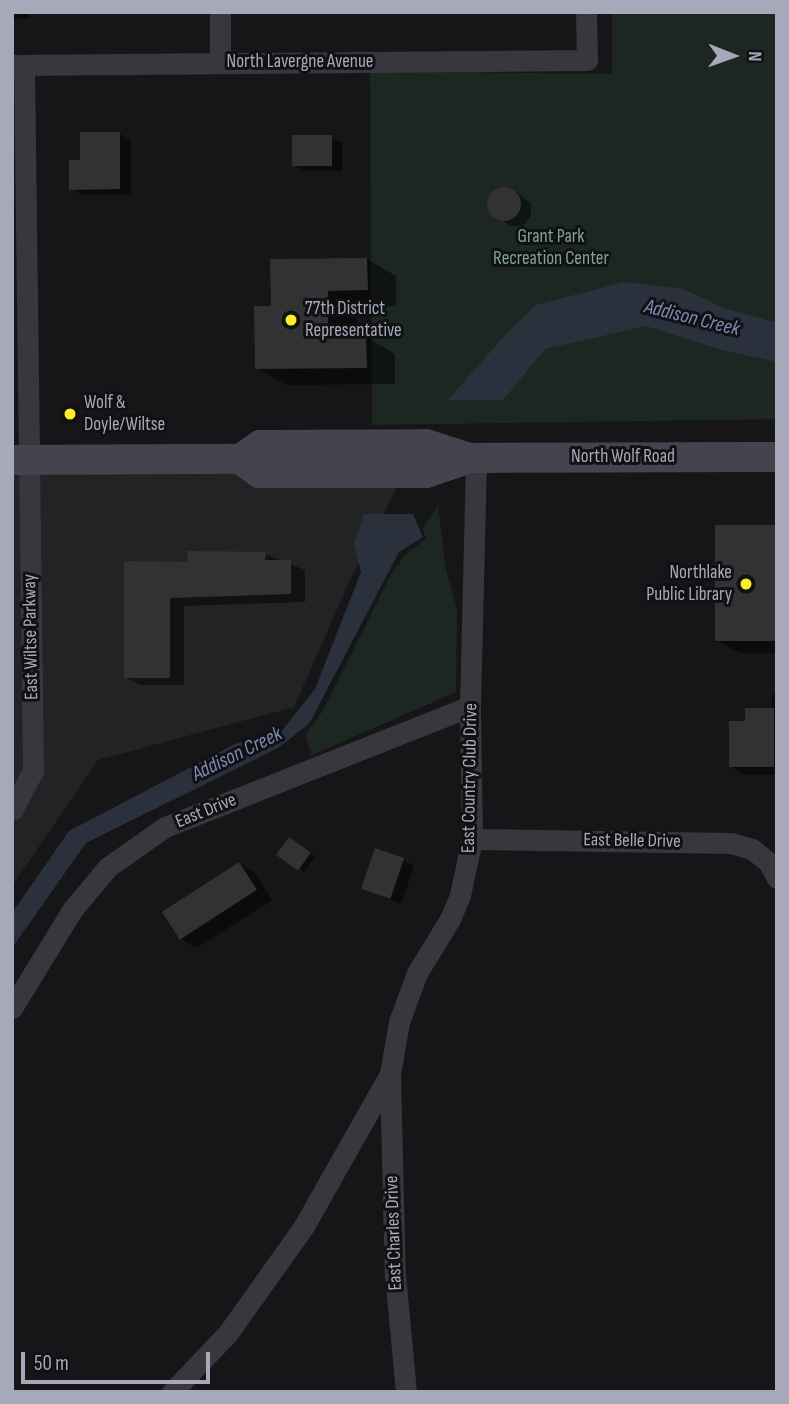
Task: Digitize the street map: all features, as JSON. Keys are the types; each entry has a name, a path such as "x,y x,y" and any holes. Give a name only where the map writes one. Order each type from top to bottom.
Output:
{"main road":[{"name":"North Wolf Road","path":"20,460 240,459 259,473 419,473 473,458 777,457"}],"street":[{"path":"220,12 220,62"},
{"name":"North Lavergne Avenue","path":"18,65 587,60 586,12"},
{"name":"East Wiltse Parkway","path":"12,810 33,771 20,460 18,65"},
{"name":"East Country Club Drive","path":"173,1392 229,1333 274,1273 304,1226 390,1074 399,1021 417,973 450,919 460,895 472,839 470,706 473,458"},
{"name":"East Drive","path":"12,1008 72,910 108,867 165,827 470,706"},
{"name":"East Belle Drive","path":"472,839 732,843 752,849 769,863 777,878"},
{"name":"East Charles Drive","path":"390,1074 395,1275 406,1392"}],"shaded area":[{"path":"412,458 350,580 294,707 98,760 12,886 12,460"}],"green space":[{"name":"Grant Park Recreation Center","path":"612,12 777,12 777,419 372,425 370,71 612,74"},
{"path":"438,506 446,569 457,610 456,692 312,755 305,735 322,712 390,576 406,554 426,539 423,528"}],"water":[{"name":"Addison Creek","path":"624,282 683,289 724,308 777,323 777,362 722,350 646,326 545,349 503,400 448,400 505,335 536,305"},
{"name":"Addison Creek","path":"364,514 413,514 423,537 399,552 309,724 278,748 86,843 12,948 12,913 69,831 235,744 281,732 315,689 361,572 354,544"}],"building":[{"path":"80,132 120,132 120,189 69,190 69,160 80,160"},
{"path":"292,135 332,135 332,166 292,166"},
{"path":"504,187 516,192 521,204 516,216 504,221 492,216 487,204 492,192"},
{"name":"77th District Representative","path":"367,258 368,290 328,291 328,336 366,335 367,368 255,369 254,306 271,306 270,259"},
{"name":"Northlake Public Library","path":"715,525 777,525 777,641 715,641"},
{"path":"187,551 266,552 265,560 291,560 291,594 170,598 170,678 124,678 124,561 188,562"},
{"path":"745,708 774,708 774,767 729,767 729,721 745,721"},
{"path":"289,837 311,853 298,871 276,855"},
{"path":"375,848 404,858 390,899 361,889"},
{"path":"239,862 257,890 180,940 162,912"}],"place":[{"name":"77th District Representative","path":"291,320"},
{"name":"Wolf & Doyle/Wiltse","path":"70,414"},
{"name":"Northlake Public Library","path":"746,584"}]}
